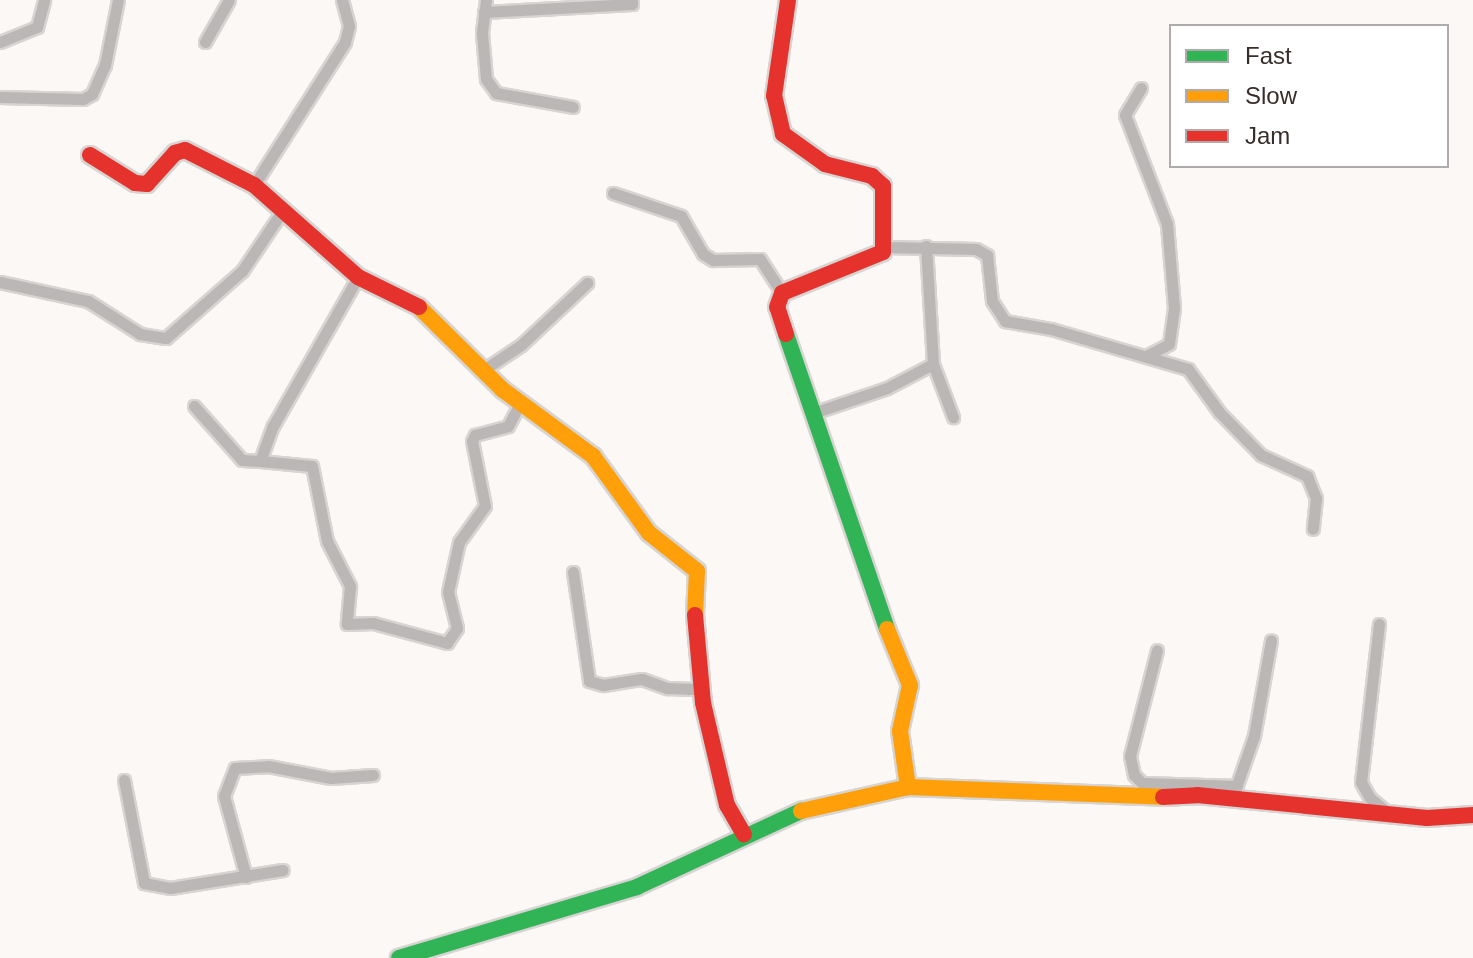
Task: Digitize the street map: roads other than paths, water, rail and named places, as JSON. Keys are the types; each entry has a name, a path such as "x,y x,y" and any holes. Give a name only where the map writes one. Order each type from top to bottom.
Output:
{"street":[{"path":"0,42 37,27 44,0"},
{"path":"0,97 83,99 92,94 105,65 118,0"},
{"path":"205,42 229,0"},
{"path":"254,185 345,42 349,26 342,0"},
{"path":"573,107 496,93 486,79 485,6 632,0"},
{"path":"788,0 774,96 778,121 792,143 825,164 880,180 886,247"},
{"path":"1141,88 1125,115 1167,224 1174,326 1169,344 1146,356"},
{"path":"90,155 135,183 147,184 175,153 185,150 254,185 281,213 358,277 430,313 452,343 482,371 593,456 649,533 694,564 701,689 727,805 744,834"},
{"path":"613,193 681,216 703,254 713,260 760,259 782,293"},
{"path":"0,282 88,301 140,334 166,338 242,271 281,213"},
{"path":"926,246 933,364 953,417"},
{"path":"908,787 900,731 910,685 874,598 816,412 777,307 782,293 877,256 886,247 976,249 987,255 992,301 1005,321 1146,356 1194,373 1210,402 1261,455 1307,476 1316,498 1313,529"},
{"path":"260,461 297,380 358,277"},
{"path":"482,371 521,345 587,283"},
{"path":"816,412 882,390 933,364"},
{"path":"194,406 242,460 312,466 327,541 350,586 347,624 373,623 447,643 457,628 448,592 459,542 485,506 472,441 475,435 508,426 521,402"},
{"path":"573,572 589,681 603,685 642,679 667,688 701,689"},
{"path":"1379,624 1361,782 1370,798 1389,815"},
{"path":"1235,793 1258,718 1271,641"},
{"path":"1144,791 1134,775 1130,756 1157,650"},
{"path":"246,877 224,796 235,768 268,766 331,778 373,775"},
{"path":"124,780 144,883 170,888 283,870"},
{"path":"399,958 637,887 744,834 823,802 908,787 1235,793 1389,815 1473,815"}]}
